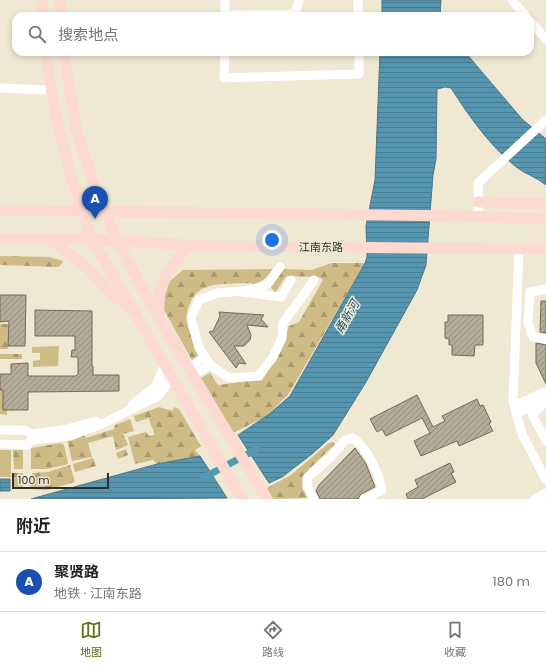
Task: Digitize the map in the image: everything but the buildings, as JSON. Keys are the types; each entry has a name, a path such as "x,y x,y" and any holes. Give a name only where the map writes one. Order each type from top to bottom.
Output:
{"main road":[{"path":"42,0 42,12"},
{"path":"60,0 61,12"},
{"path":"47,56 57,126 82,213 92,239 242,499"},
{"path":"65,56 76,128 92,179 116,240 159,318 267,499"},
{"path":"478,202 546,204"},
{"path":"0,210 82,213 458,216 546,219"},
{"name":"江南东路","path":"0,239 92,239 188,245 546,249"},
{"path":"49,239 88,268 111,294 133,310"},
{"path":"159,318 157,298 168,270 188,245"}],"street":[{"path":"225,0 225,12"},
{"path":"296,12 299,0"},
{"path":"358,0 358,12"},
{"path":"512,0 522,12"},
{"path":"534,26 546,39"},
{"path":"225,56 224,78 359,74 359,56"},
{"path":"0,88 51,90"},
{"path":"479,217 478,183 546,120"},
{"path":"519,248 515,410 522,434 546,480"},
{"path":"280,267 268,285 240,291 217,293 199,300 191,318 199,348 210,365 229,378 258,376 275,352 282,338 283,323 314,280"},
{"path":"240,291 250,294 280,297 291,280"},
{"path":"546,289 530,292 528,323 533,337 546,339"},
{"path":"191,372 205,356"},
{"path":"0,430 25,430 31,434 63,430 95,421 135,404 156,386 165,364"},
{"path":"191,372 210,365"},
{"path":"0,444 27,445 32,440 70,436 102,424 158,396 174,380"},
{"path":"515,410 545,394"},
{"path":"546,402 532,414 546,442"},
{"path":"314,499 307,487 307,478 332,456 345,440 352,438 358,442 380,476 382,490 364,499"},
{"path":"536,499 546,493"}],"green space":[{"path":"0,256 49,257 63,261 59,267 0,265"},
{"path":"331,263 365,263 288,395 265,417 233,433 201,378 210,373 218,385 255,380 262,381 279,352 289,326 299,322 323,280 319,277 286,276 275,293 270,286 281,269 312,270"},
{"path":"273,269 266,278 253,286 251,283 215,285 198,291 188,308 187,323 192,337 203,358 193,362 164,310 165,295 170,281 183,270"},
{"path":"0,324 9,324 8,349 0,349"},
{"path":"59,346 58,366 33,367 33,361 40,360 40,353 32,353 32,347"},
{"path":"0,354 22,354 22,359 0,359"},
{"path":"0,390 3,390 3,409 7,410 7,415 0,414"},
{"path":"159,407 173,411 174,407 179,409 201,446 195,450 200,456 157,464 153,460 135,464 128,437 146,432 149,436 154,435 149,418 136,422 134,416"},
{"path":"130,419 134,431 123,434 128,445 116,450 113,436 88,443 92,457 72,461 67,439 84,434 86,438 114,429 115,425"},
{"path":"333,442 335,444 309,469 302,479 307,498 273,499 267,488 291,475 329,443"},
{"path":"61,443 64,445 68,464 47,469 31,469 31,448"},
{"path":"126,449 128,455 118,459 116,453"},
{"path":"0,450 11,450 11,477 0,477"},
{"path":"13,450 23,450 23,469 14,469"},
{"path":"93,458 96,466 75,472 73,464"},
{"path":"70,465 75,482 47,490 30,489 32,473 48,472"},
{"path":"14,473 23,473 23,489 14,489"}],"water":[{"path":"382,0 441,0 440,12 382,12"},
{"path":"380,56 468,56 522,119 546,139 546,185 519,169 497,149 472,119 451,88 445,87 437,89 436,159 433,175 426,265 417,290 366,382 333,435 312,454 282,477 269,483 238,435 268,415 290,396 365,263 367,257 366,226 375,180"},
{"path":"200,456 227,498 31,499 157,464"},
{"path":"0,479 10,479 10,491 0,491"}],"waterway":[{"name":"甬新河","path":"203,478 257,449"}],"place":[{"name":"聚贤路","path":"95,219"}]}
